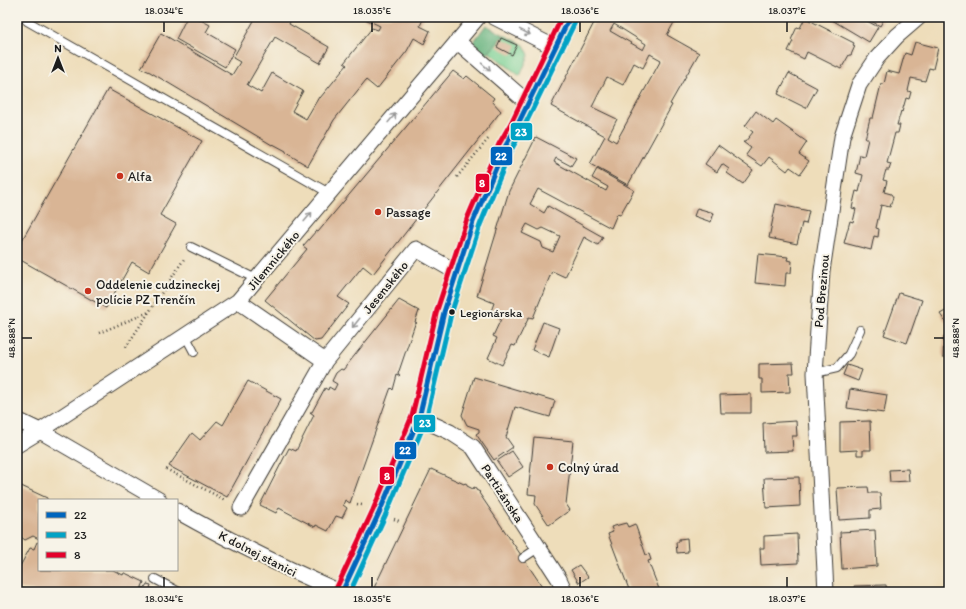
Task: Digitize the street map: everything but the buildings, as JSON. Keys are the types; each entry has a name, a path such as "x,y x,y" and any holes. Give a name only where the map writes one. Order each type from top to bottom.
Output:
{"street":[{"name":"Jilemnického","path":"17,445 238,301 478,17"},
{"path":"494,17 554,47"},
{"path":"341,592 378,513 419,418 444,312 473,222 505,147 570,17"},
{"name":"Pod Brezinou","path":"826,592 815,373 822,271 842,137 859,85 877,58 897,36 919,17"},
{"path":"457,41 528,103"},
{"name":"Jesenského","path":"241,508 325,361 416,249 456,272"},
{"path":"238,301 325,361"},
{"name":"Partizánska","path":"419,418 450,432 473,447 559,579 565,592"},
{"path":"17,420 40,431 156,499"},
{"name":"K dolnej stanici","path":"178,512 304,576 341,592"}],"lane":[{"path":"27,21 329,193"},
{"path":"192,247 256,279"},
{"path":"815,373 837,368 849,354 860,330"},
{"path":"185,335 194,352"},
{"path":"523,558 538,548"},
{"path":"155,579 179,592"}],"path":[{"path":"457,177 489,138"},
{"path":"126,347 192,247"},
{"path":"99,333 149,312"},
{"path":"166,469 225,500"},
{"path":"357,504 362,505"}],"green space":[{"path":"486,25 504,35 484,58 471,45"},
{"path":"504,35 524,45 529,55 520,76 489,52"}],"transit line":[{"name":"8","path":"336,589 373,510 412,416 437,310 467,219 499,144 511,123 562,17"},
{"name":"22","path":"342,592 379,513 419,418 444,312 473,222 505,147 517,126 570,17"},
{"name":"23","path":"350,592 385,516 426,420 451,314 480,225 511,150 523,129 576,20"}],"place":[{"name":"Alfa","path":"120,176"},
{"name":"Passage","path":"378,212"},
{"name":"Oddelenie cudzineckej polície PZ Trenčín","path":"88,291"},
{"name":"Legionárska","path":"452,312"},
{"name":"Colný úrad","path":"550,467"}]}
